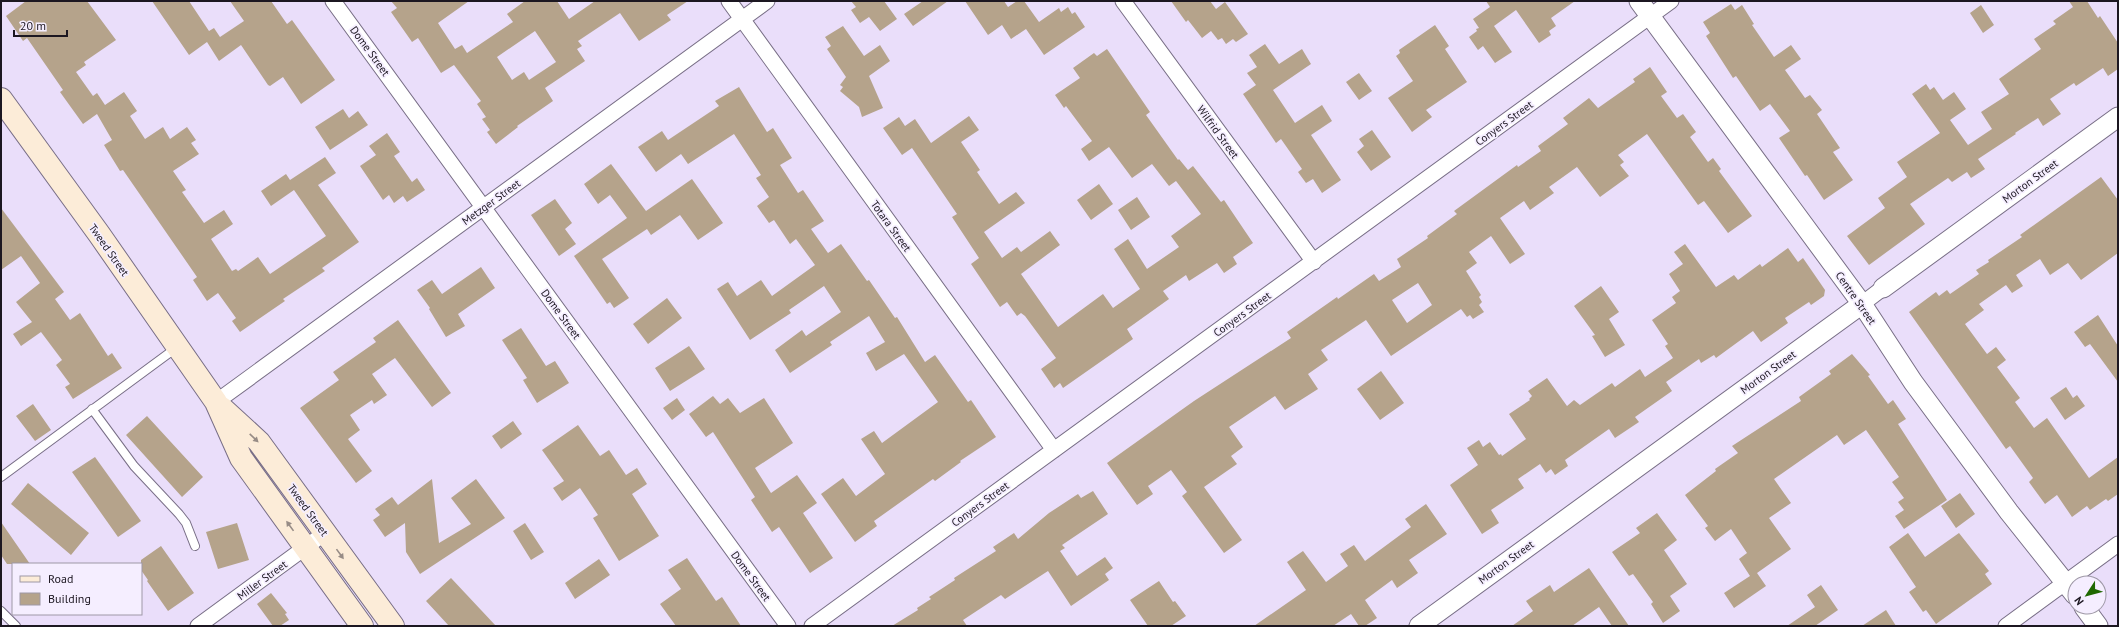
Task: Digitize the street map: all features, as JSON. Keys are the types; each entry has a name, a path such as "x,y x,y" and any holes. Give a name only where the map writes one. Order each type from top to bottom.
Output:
{"main road":[{"name":"Tweed Street","path":"1,99 99,234 216,402 241,458 362,626"},
{"name":"Tweed Street","path":"216,402 259,442 393,626"}],"street":[{"name":"Dome Street","path":"334,1 788,626"},
{"name":"Totara Street","path":"729,1 1054,450"},
{"name":"Metzger Street","path":"216,402 767,1"},
{"name":"Wilfrid Street","path":"1123,1 1314,262"},
{"name":"Centre Street","path":"1639,1 1862,304 1913,382 2009,512 2067,584"},
{"name":"Conyers Street","path":"812,626 1671,1"},
{"name":"Morton Street","path":"1419,626 2118,117"},
{"name":"Miller Street","path":"198,626 325,533"},
{"path":"2084,575 2118,544"},
{"path":"2006,626 2067,590"},
{"path":"2090,615 2098,626"}],"lane":[{"path":"1,477 177,347"},
{"path":"92,409 134,466 186,523 195,546"},
{"path":"1,612 16,626"}],"building":[{"path":"26,1 87,1 116,40 84,62 86,65 76,72 93,96 97,93 105,105 124,92 137,111 130,116 145,139 163,127 170,139 187,127 196,140 191,143 199,154 173,171 186,190 182,192 204,223 224,210 233,224 211,239 232,271 236,269 238,271 258,257 270,274 326,236 294,190 271,206 261,191 286,174 290,180 325,157 336,173 318,185 359,242 322,268 325,271 283,299 285,301 240,332 232,321 236,318 218,293 207,301 193,280 197,277 123,170 120,171 104,145 112,140 97,114 83,124 60,92 63,90 27,38 23,41 6,16"},
{"path":"152,1 189,1 209,31 214,28 220,37 244,21 230,1 271,1 287,24 292,20 335,80 301,104 283,77 270,86 268,85 241,45 219,61 207,42 189,55"},
{"path":"391,1 469,1 438,23 455,49 462,45 467,53 513,22 507,14 525,1 557,1 569,19 595,1 688,1 667,15 671,20 639,41 620,13 578,41 582,46 577,49 585,61 545,88 553,101 517,126 518,127 496,144 487,132 490,130 482,119 486,117 477,104 481,101 454,65 441,73 418,38 412,42 391,12 397,8","holes":["535,31 556,62 529,80 524,72 512,80 497,57"]},
{"path":"851,1 884,1 897,19 880,31 869,17 860,23 851,10 856,7"},
{"path":"923,1 948,1 913,26 904,14"},
{"path":"965,1 1004,1 1008,7 1017,1 1024,1 1039,22 1059,8 1061,12 1068,7 1072,14 1075,12 1085,27 1044,55 1026,29 1011,39 1002,25 988,35"},
{"path":"1171,1 1210,1 1216,9 1225,2 1248,34 1236,42 1233,39 1226,44 1222,38 1218,40 1211,31 1202,38 1188,20 1186,22"},
{"path":"1486,1 1575,1 1551,18 1556,26 1549,31 1551,35 1539,43 1516,10 1494,26 1512,52 1495,63 1483,46 1478,50 1469,37 1477,31 1476,29 1479,28 1473,19 1490,7"},
{"path":"2069,1 2087,1 2098,18 2100,16 2118,43 2118,69 2108,76 2103,68 2076,86 2074,83 2050,99 2061,114 2043,126 2038,118 1978,159 1985,169 1971,178 1967,172 1952,182 1948,178 1910,204 1925,224 1869,265 1847,236 1885,208 1878,198 1907,177 1897,162 1940,133 1912,94 1926,84 1930,90 1934,87 1943,100 1954,92 1966,109 1950,120 1968,145 1992,129 1981,112 2009,94 1999,79 2041,49 2034,39 2056,24 2053,21 2073,7"},
{"path":"1731,4 1735,10 1742,5 1754,24 1752,25 1774,57 1791,45 1801,59 1785,70 1805,98 1810,95 1822,110 1817,114 1840,148 1833,152 1853,180 1824,200 1807,175 1805,176 1779,138 1790,131 1770,104 1760,111 1736,76 1733,78 1706,36 1710,33 1703,22"},
{"path":"1981,5 1994,25 1983,33 1970,13"},
{"path":"1435,25 1449,46 1445,49 1467,82 1426,110 1432,117 1412,132 1388,98 1413,81 1396,56 1400,53 1399,50"},
{"path":"843,26 864,56 880,45 890,61 869,76 883,108 862,117 859,107 840,91 843,87 840,85 846,77 827,49 831,46 825,37"},
{"path":"1265,44 1279,64 1302,49 1311,64 1273,90 1295,123 1322,105 1332,121 1311,135 1341,180 1322,193 1313,179 1306,183 1298,172 1302,169 1281,139 1276,143 1243,94 1256,85 1247,73 1257,67 1249,55"},
{"path":"1107,49 1150,112 1146,115 1178,160 1179,159 1188,170 1193,166 1221,202 1224,200 1253,243 1233,257 1237,264 1224,273 1217,263 1189,281 1186,275 1163,291 1169,299 1127,329 1133,339 1063,388 1060,383 1054,388 1041,369 1056,358 1025,316 1021,313 1017,316 1007,302 1000,307 971,264 979,258 952,217 957,214 912,148 902,155 883,128 899,117 905,126 915,119 931,143 969,116 979,130 961,142 980,170 977,172 999,204 1016,192 1025,203 984,232 1002,258 1017,247 1021,252 1050,231 1060,245 1021,274 1058,327 1103,294 1113,308 1140,289 1114,249 1128,239 1147,269 1179,247 1171,236 1201,214 1176,181 1169,186 1152,164 1132,178 1109,147 1089,161 1081,149 1092,141 1066,106 1064,108 1055,95 1080,78 1073,68 1094,53 1097,56"},
{"path":"1650,67 1667,92 1661,96 1677,118 1683,114 1696,132 1690,137 1708,162 1713,158 1721,169 1719,171 1752,216 1728,233 1704,201 1698,205 1647,134 1618,155 1624,162 1620,165 1629,176 1600,197 1577,167 1549,187 1554,193 1530,210 1524,201 1500,218 1525,254 1510,264 1491,236 1469,252 1477,263 1466,271 1481,295 1479,297 1482,302 1479,305 1484,312 1473,319 1470,315 1467,317 1461,309 1391,356 1366,320 1321,350 1328,360 1308,374 1318,389 1285,410 1275,396 1229,427 1243,447 1231,456 1237,464 1204,487 1242,540 1224,553 1182,496 1187,492 1171,470 1148,486 1153,494 1137,505 1107,463 1194,401 1291,338 1287,332 1337,297 1338,299 1374,274 1379,281 1401,267 1397,259 1428,238 1427,236 1457,214 1454,211 1517,165 1518,167 1541,151 1538,146 1568,124 1563,118 1589,98 1598,108 1635,82 1633,79","holes":["1418,283 1432,305 1407,323 1392,300"]},
{"path":"1359,73 1372,91 1359,100 1346,82"},
{"path":"739,87 767,132 773,128 792,158 780,165 798,193 803,190 824,221 811,229 828,253 841,244 867,281 869,280 895,318 897,317 925,362 935,355 968,402 971,400 996,437 960,461 961,462 935,481 933,479 874,521 877,526 855,542 821,494 843,478 856,496 885,474 861,439 874,431 882,443 938,402 904,354 876,371 866,353 885,342 869,316 830,342 832,345 790,373 775,350 802,330 806,336 841,312 824,286 789,310 791,313 750,340 717,289 728,282 737,296 761,280 772,296 815,265 796,239 790,244 774,220 769,223 757,206 769,197 756,178 761,175 734,134 688,164 681,154 656,172 638,147 662,131 668,140 719,106 715,101"},
{"path":"343,109 349,118 358,111 368,125 330,150 315,127"},
{"path":"1372,130 1391,157 1371,171 1357,152 1364,146 1359,139"},
{"path":"387,133 400,152 394,156 412,182 417,178 425,190 407,202 403,196 394,203 389,195 383,200 360,166 376,155 369,146"},
{"path":"611,164 646,211 692,179 723,223 698,240 680,215 651,235 647,229 602,259 629,298 614,308 610,302 607,304 574,256 627,218 610,195 598,204 584,184"},
{"path":"2101,177 2118,200 2118,253 2081,280 2068,263 2050,275 2040,259 2016,275 2023,286 2012,293 2006,285 1979,304 1984,310 1965,324 1987,354 1996,347 2006,360 1997,367 2020,398 2015,402 2034,428 2047,418 2089,478 2118,457 2118,494 2108,501 2106,499 2090,510 2087,506 2072,517 2057,495 2045,504 2029,482 2033,478 2010,446 2006,449 1909,312 1936,292 1939,296 1947,290 1950,294 1979,274 1976,270 1989,262 1988,260 2022,237 2020,235"},
{"path":"1099,184 1113,204 1091,220 1077,200"},
{"path":"1137,197 1150,217 1131,230 1118,210"},
{"path":"555,199 572,223 565,229 576,244 559,256 531,215"},
{"path":"1,208 64,292 55,299 70,320 80,313 108,356 112,353 122,368 73,399 65,387 70,384 56,365 62,360 41,332 21,346 13,334 32,322 16,302 40,283 21,256 1,270"},
{"path":"1685,244 1716,287 1734,275 1738,280 1760,264 1762,267 1788,248 1798,262 1803,258 1825,290 1824,296 1811,305 1809,302 1785,318 1788,323 1761,342 1753,331 1716,358 1714,355 1701,363 1699,359 1666,382 1672,391 1635,417 1639,422 1615,438 1609,429 1565,460 1568,466 1555,475 1551,469 1546,473 1540,464 1518,479 1524,488 1491,510 1499,523 1482,534 1450,485 1478,465 1467,448 1479,440 1483,447 1490,442 1499,455 1501,454 1502,456 1526,439 1509,414 1530,400 1529,399 1532,396 1528,391 1547,378 1567,406 1574,400 1580,405 1612,383 1615,387 1640,369 1645,377 1673,358 1665,346 1668,344 1652,320 1676,303 1672,297 1680,291 1669,274 1683,264 1674,252"},
{"path":"481,267 495,288 458,314 465,326 446,337 429,309 430,308 417,290 432,280 442,294"},
{"path":"1601,286 1619,312 1609,319 1625,345 1605,357 1592,336 1595,335 1574,306"},
{"path":"667,298 682,318 648,344 633,324"},
{"path":"2098,315 2118,346 2118,382 2090,344 2085,347 2074,332"},
{"path":"398,320 451,393 432,407 395,358 372,374 387,395 374,404 372,400 350,415 360,430 348,439 372,471 356,483 300,408 339,380 333,372 376,342 373,338"},
{"path":"521,328 546,366 555,361 569,383 537,403 523,380 527,378 502,340"},
{"path":"689,346 705,369 670,391 655,368"},
{"path":"1852,354 1870,375 1868,376 1888,404 1893,400 1906,419 1898,424 1947,500 1904,529 1895,516 1904,510 1898,502 1904,498 1892,482 1899,477 1866,430 1844,445 1837,435 1774,479 1791,503 1769,518 1791,549 1757,573 1766,586 1734,608 1724,593 1750,576 1739,559 1747,553 1731,529 1715,541 1705,528 1708,526 1685,495 1716,471 1715,469 1738,453 1732,446 1801,401 1799,397 1831,374 1829,371"},
{"path":"1381,371 1404,403 1380,420 1357,389"},
{"path":"2066,387 2073,398 2077,395 2085,406 2065,420 2050,398"},
{"path":"713,396 720,404 728,398 740,413 764,398 793,443 755,468 771,493 797,475 817,503 803,513 833,558 810,573 779,527 772,532 751,500 755,497 713,432 706,437 689,414"},
{"path":"677,398 685,410 672,420 663,408"},
{"path":"33,404 51,430 35,441 16,416"},
{"path":"147,416 203,477 182,497 126,435"},
{"path":"513,421 522,434 501,449 492,436"},
{"path":"578,425 600,456 609,450 626,475 637,468 647,484 632,494 659,536 619,561 593,518 598,515 580,488 562,501 553,488 564,481 542,450"},
{"path":"95,457 141,521 118,537 72,472"},
{"path":"432,479 439,543 471,524 451,498 476,479 505,518 420,574 406,552 405,523 385,537 373,520 380,515 375,509 392,497 398,505"},
{"path":"28,483 89,533 71,555 11,504"},
{"path":"1093,491 1108,514 1062,545 1065,548 1060,551 1077,576 1105,557 1113,568 1105,574 1109,580 1071,606 1048,571 1005,599 1001,595 963,620 967,626 892,626 918,610 917,608 931,599 929,597 955,580 954,578 996,551 993,547 1014,533 1018,539 1049,513 1078,494 1081,498"},
{"path":"1960,493 1975,514 1956,528 1941,506"},
{"path":"1426,504 1447,534 1409,560 1418,573 1397,588 1392,580 1365,600 1377,618 1365,626 1359,626 1351,614 1333,626 1254,626 1306,590 1287,562 1303,551 1326,582 1348,566 1340,554 1354,545 1365,561 1411,527 1405,519"},
{"path":"1657,513 1677,540 1664,550 1687,584 1670,596 1680,611 1663,623 1651,604 1653,602 1633,574 1629,576 1612,552 1640,533 1636,528"},
{"path":"1,522 29,563 7,564 1,555"},
{"path":"237,523 249,560 218,569 206,532"},
{"path":"525,523 544,552 531,560 513,531"},
{"path":"1908,533 1925,557 1959,533 1989,571 1985,574 1992,584 1936,624 1926,610 1923,612 1909,592 1916,587 1889,547"},
{"path":"161,546 194,593 168,611 147,581 148,580 142,571 141,560"},
{"path":"687,558 716,601 722,597 741,626 676,626 660,604 681,589 668,570"},
{"path":"599,559 610,575 575,599 565,583"},
{"path":"1589,568 1629,626 1612,626 1599,607 1572,626 1512,626 1533,611 1526,601 1550,585 1554,592"},
{"path":"451,578 496,626 449,626 426,601"},
{"path":"1159,581 1173,602 1175,601 1186,616 1171,626 1148,626 1130,600"},
{"path":"1821,585 1838,610 1815,626 1787,626 1815,607 1807,595"},
{"path":"271,593 287,613 285,614 289,620 280,626 273,626 257,604"},
{"path":"1886,610 1896,626 1862,626"}]}
